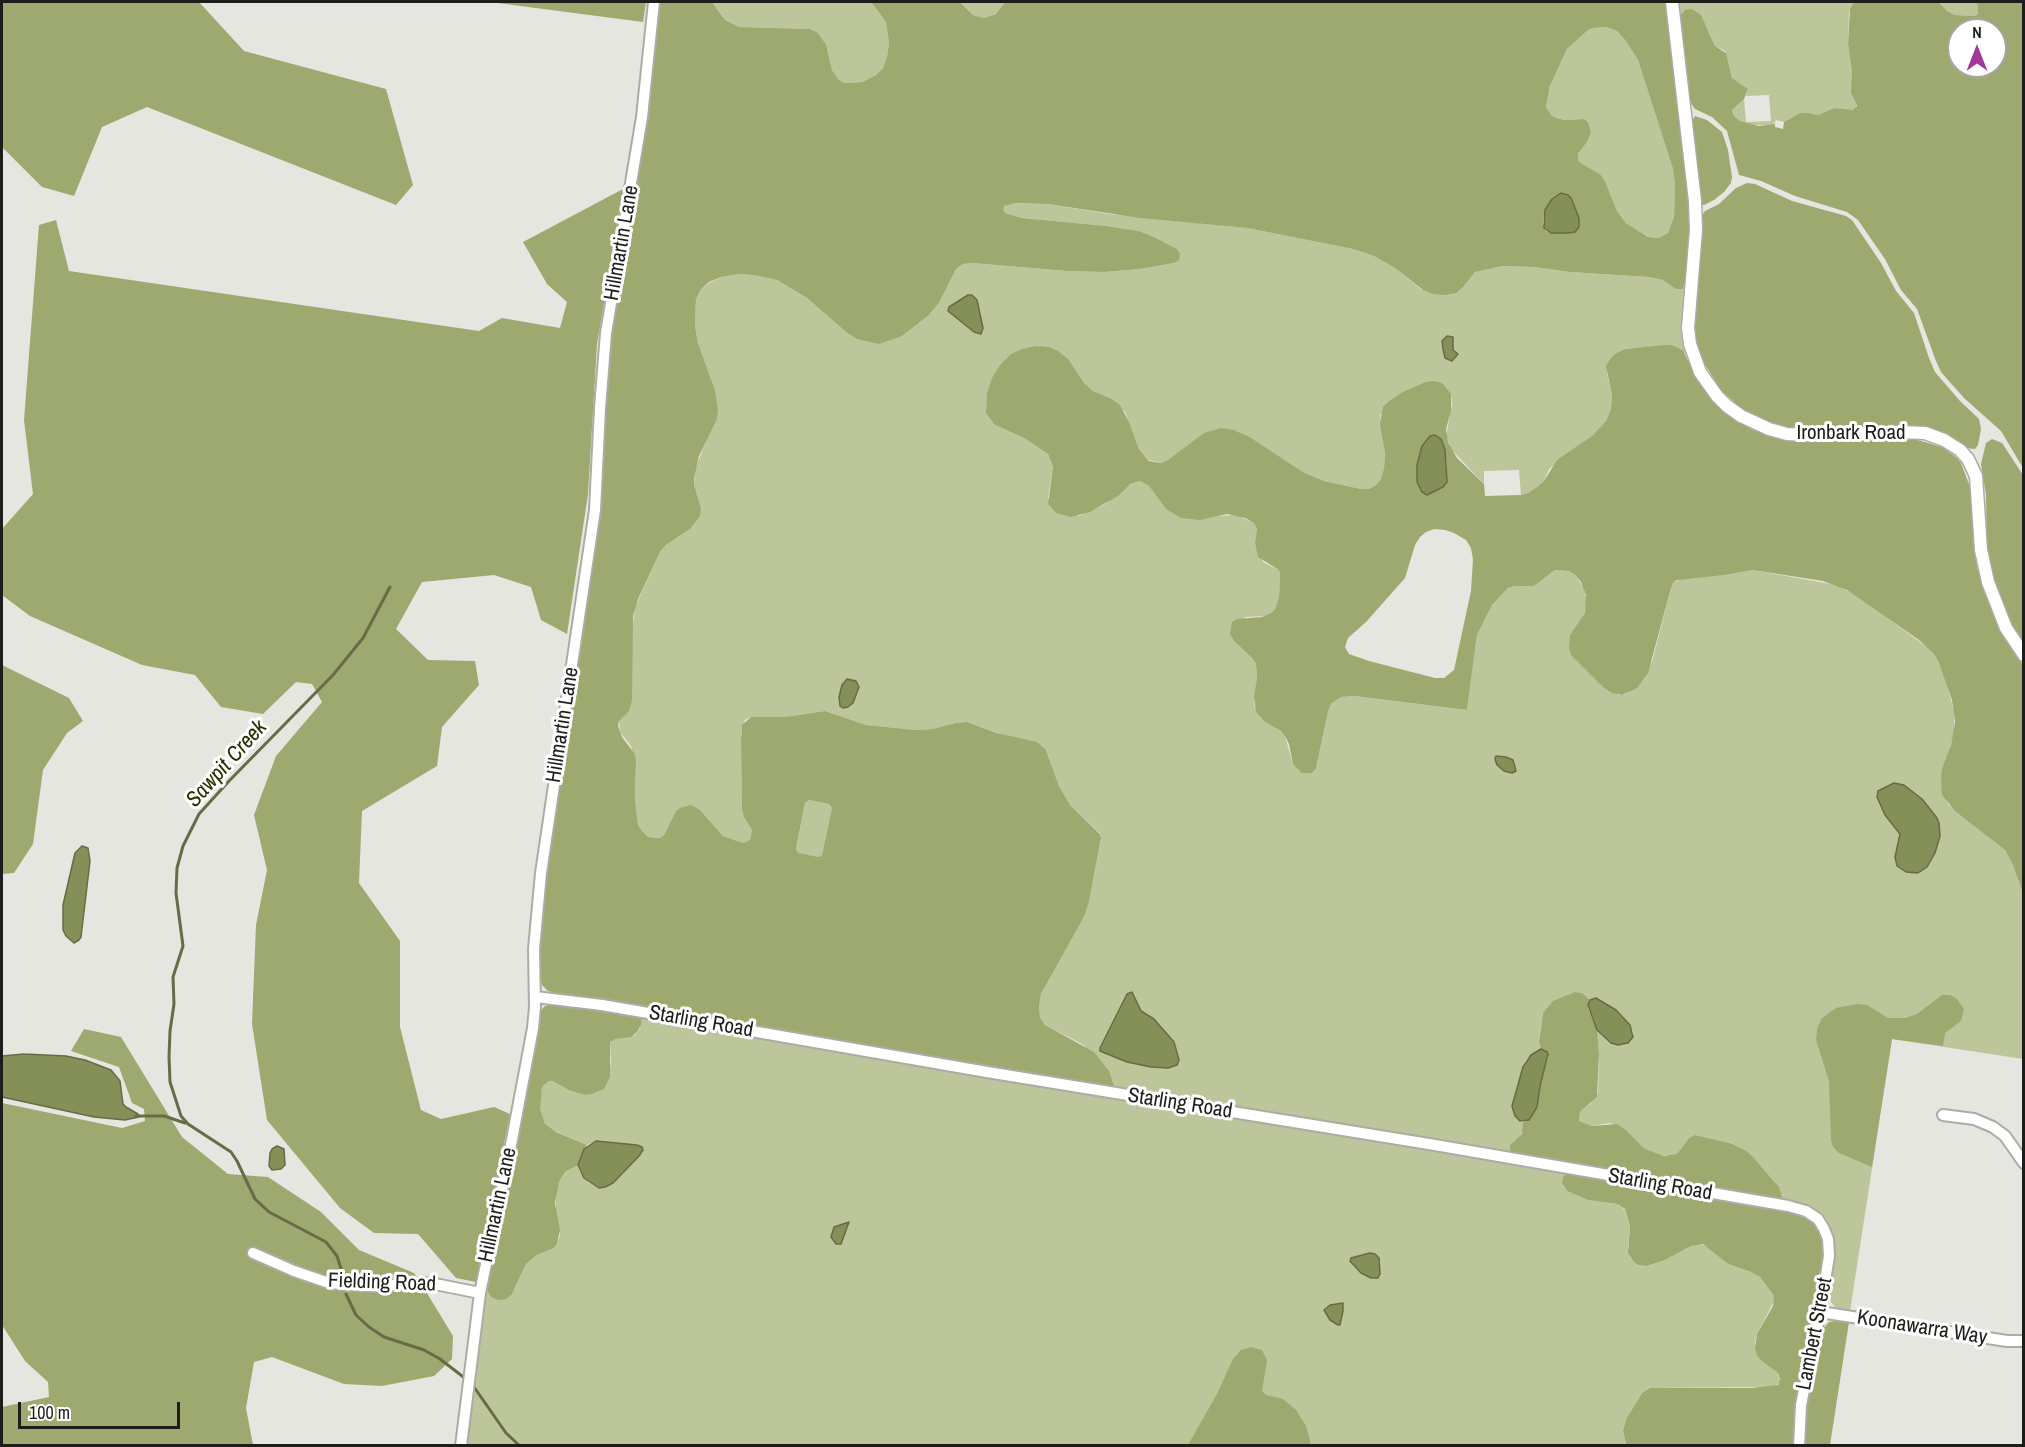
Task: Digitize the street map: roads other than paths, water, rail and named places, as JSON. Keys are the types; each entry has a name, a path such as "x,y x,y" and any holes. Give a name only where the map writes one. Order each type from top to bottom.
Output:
{"street":[{"name":"Hillmartin Lane","path":"461,1446 480,1293 527,1063 534,1016 534,949 541,873 595,510 606,333 642,117 654,2"},
{"name":"Ironbark Road","path":"1672,2 1695,201 1695,250 1688,328 1690,344 1700,372 1727,406 1769,429 1787,434 1807,435 1897,432 1925,434 1944,440 1960,450 1968,459 1976,476 1981,550 1988,582 2006,627 2024,655"},
{"name":"Starling Road","path":"535,997 602,1005 1788,1206 1806,1211 1821,1223"},
{"path":"1943,1114 1974,1119 1993,1126 2005,1136 2024,1163"},
{"name":"Lambert Street","path":"1799,1446 1801,1405 1829,1256 1828,1239 1821,1223"},
{"name":"Fielding Road","path":"253,1253 329,1283 368,1286 430,1283 480,1293"},
{"name":"Koonawarra Way","path":"1820,1312 2007,1341 2024,1341"}],"waterway":[{"name":"Sawpit Creek","path":"343,1275 337,1256 326,1242 269,1212 255,1199 231,1152 188,1124 181,1116 170,1082 169,1057 174,1004 173,977 183,946 176,893 177,868 183,846 199,814 333,675 363,638 390,587"},
{"path":"136,1116 164,1116 185,1123"},
{"name":"Sawpit Creek","path":"346,1294 356,1315 369,1327 384,1337 424,1350 466,1379"},
{"name":"Sawpit Creek","path":"474,1387 506,1433 520,1446"}]}
